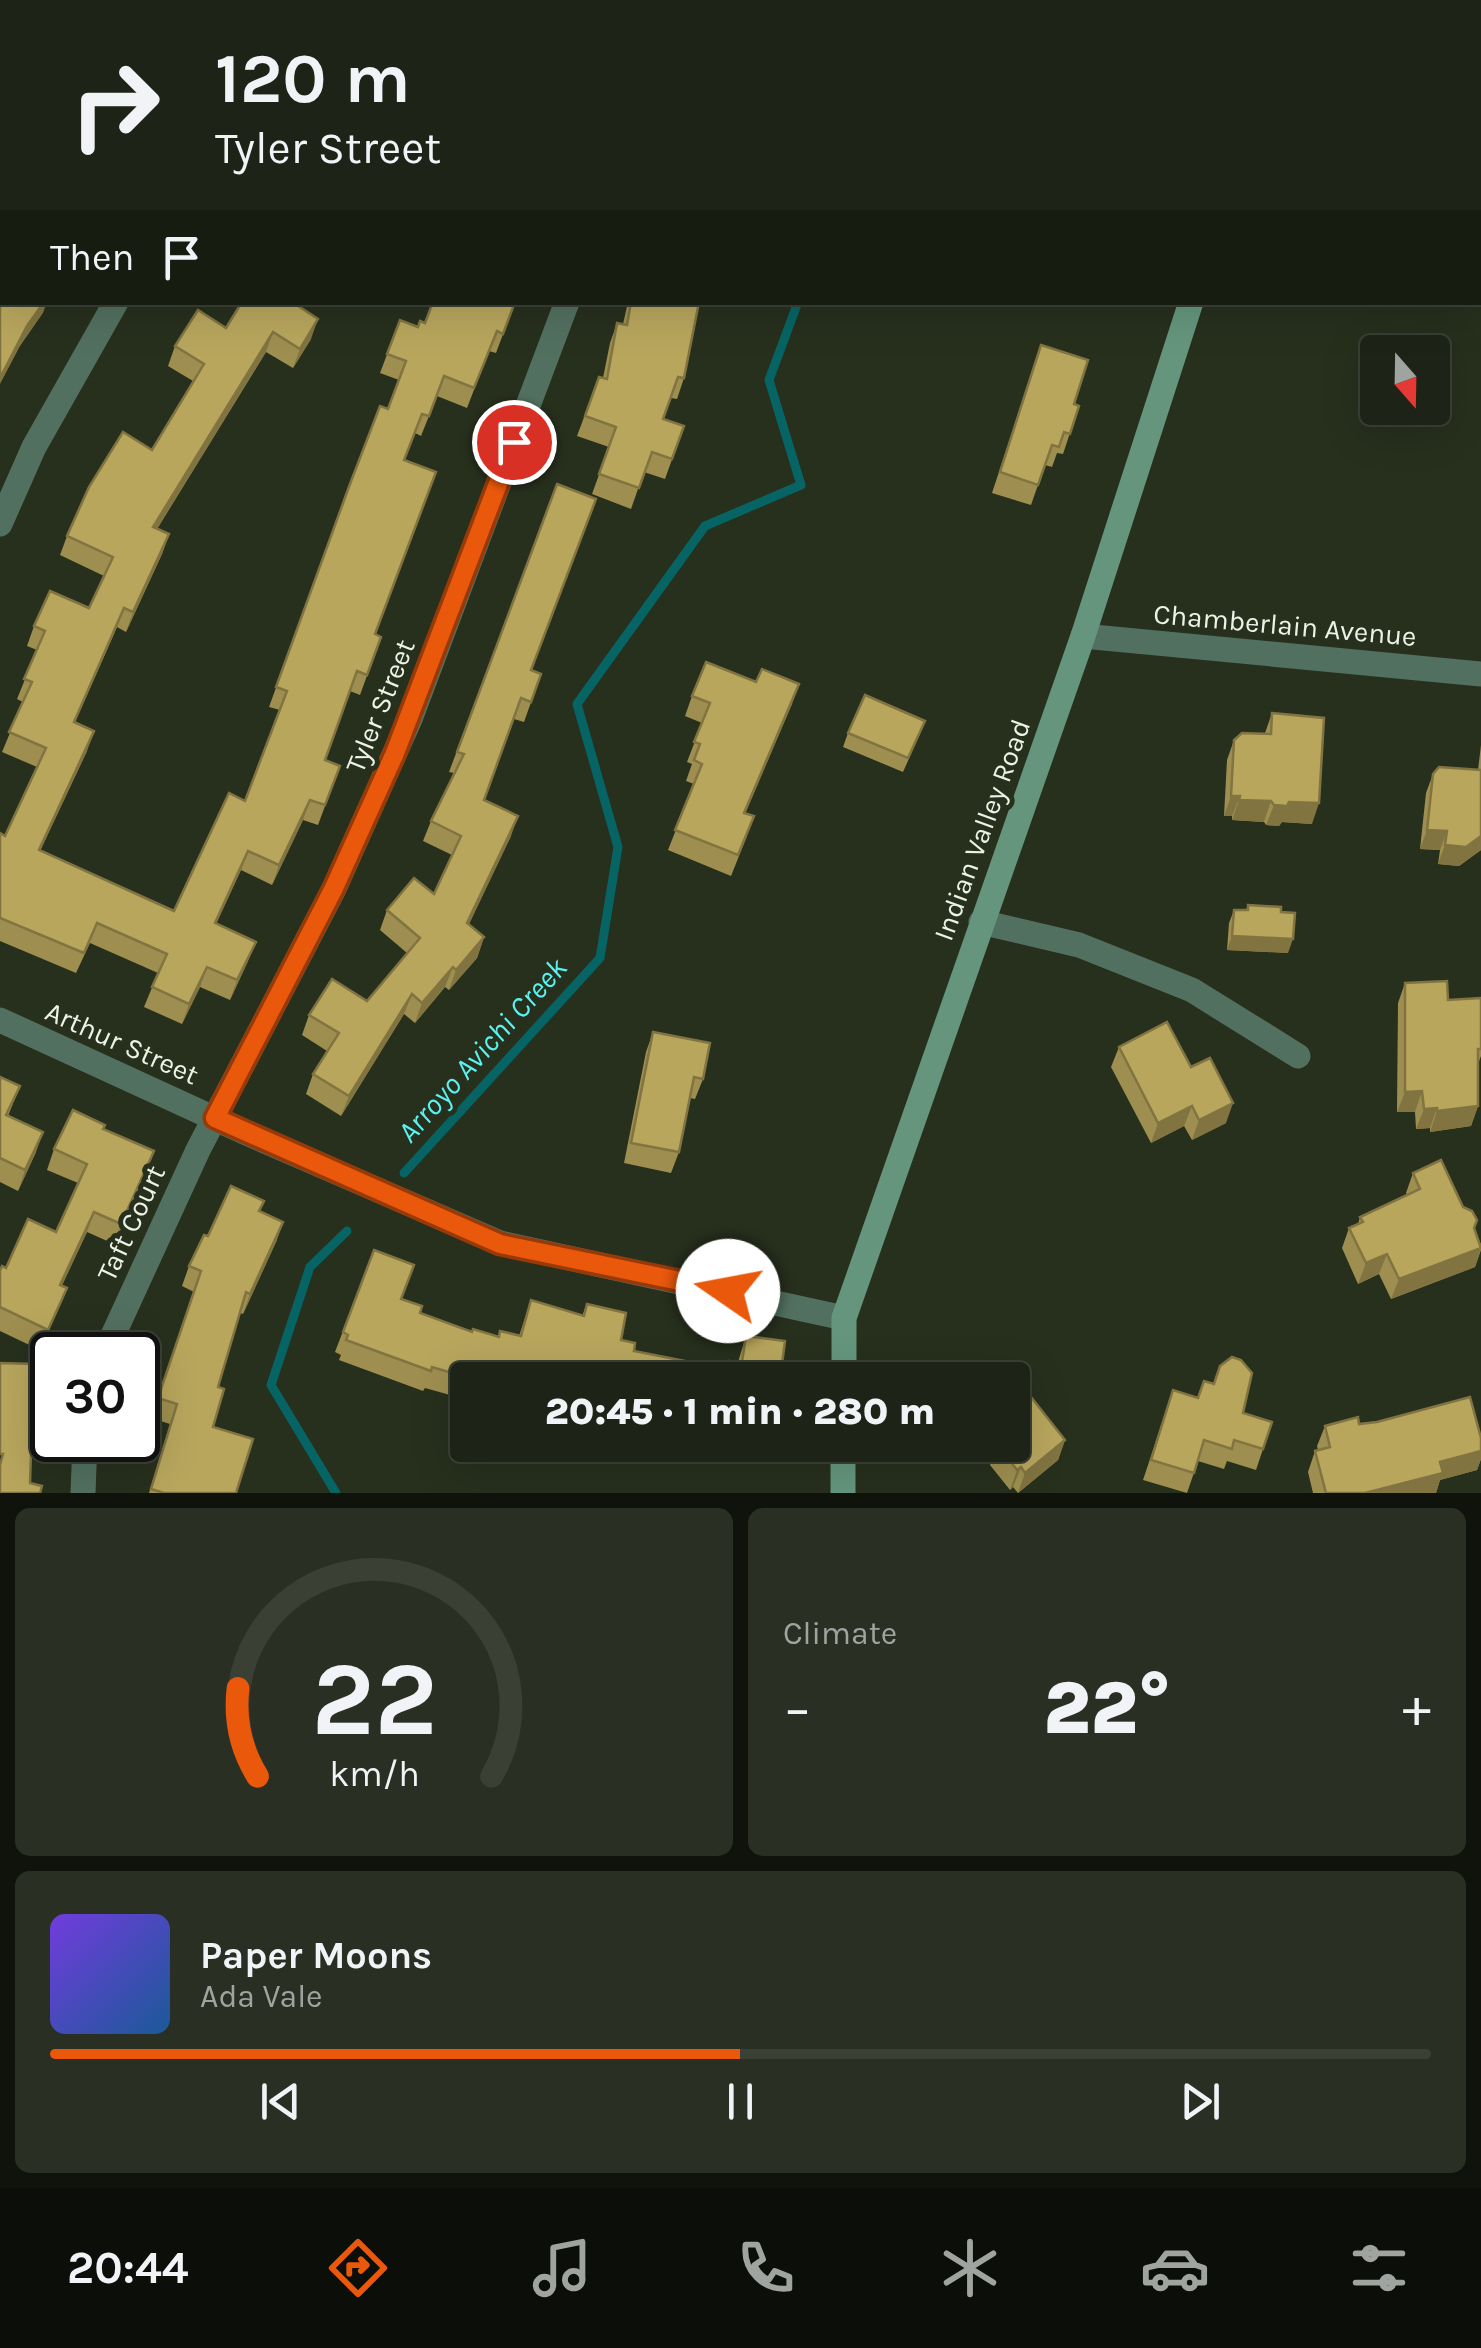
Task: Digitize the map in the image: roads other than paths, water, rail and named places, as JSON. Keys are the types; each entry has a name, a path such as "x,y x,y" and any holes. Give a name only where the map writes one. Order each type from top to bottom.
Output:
{"street":[{"path":"0,524 34,447 114,305"},
{"name":"Tyler Street","path":"215,1118 334,888 410,719 566,305"},
{"name":"Indian Valley Road","path":"844,1362 844,1318 1083,636 1190,305"},
{"name":"Chamberlain Avenue","path":"1083,636 1481,674"},
{"path":"981,922 1078,945 1192,990 1298,1056"},
{"name":"Arthur Street","path":"0,1020 500,1244 844,1318"},
{"name":"Taft Court","path":"115,1332 215,1118"},
{"path":"82,1493 84,1462"},
{"path":"843,1493 844,1462"}],"waterway":[{"name":"Arroyo Avichi Creek","path":"404,1173 600,958 618,847 577,704 705,526 801,485 769,380 797,305"},
{"name":"Arroyo Avichi Creek","path":"336,1493 271,1385 310,1267 347,1231"}]}
